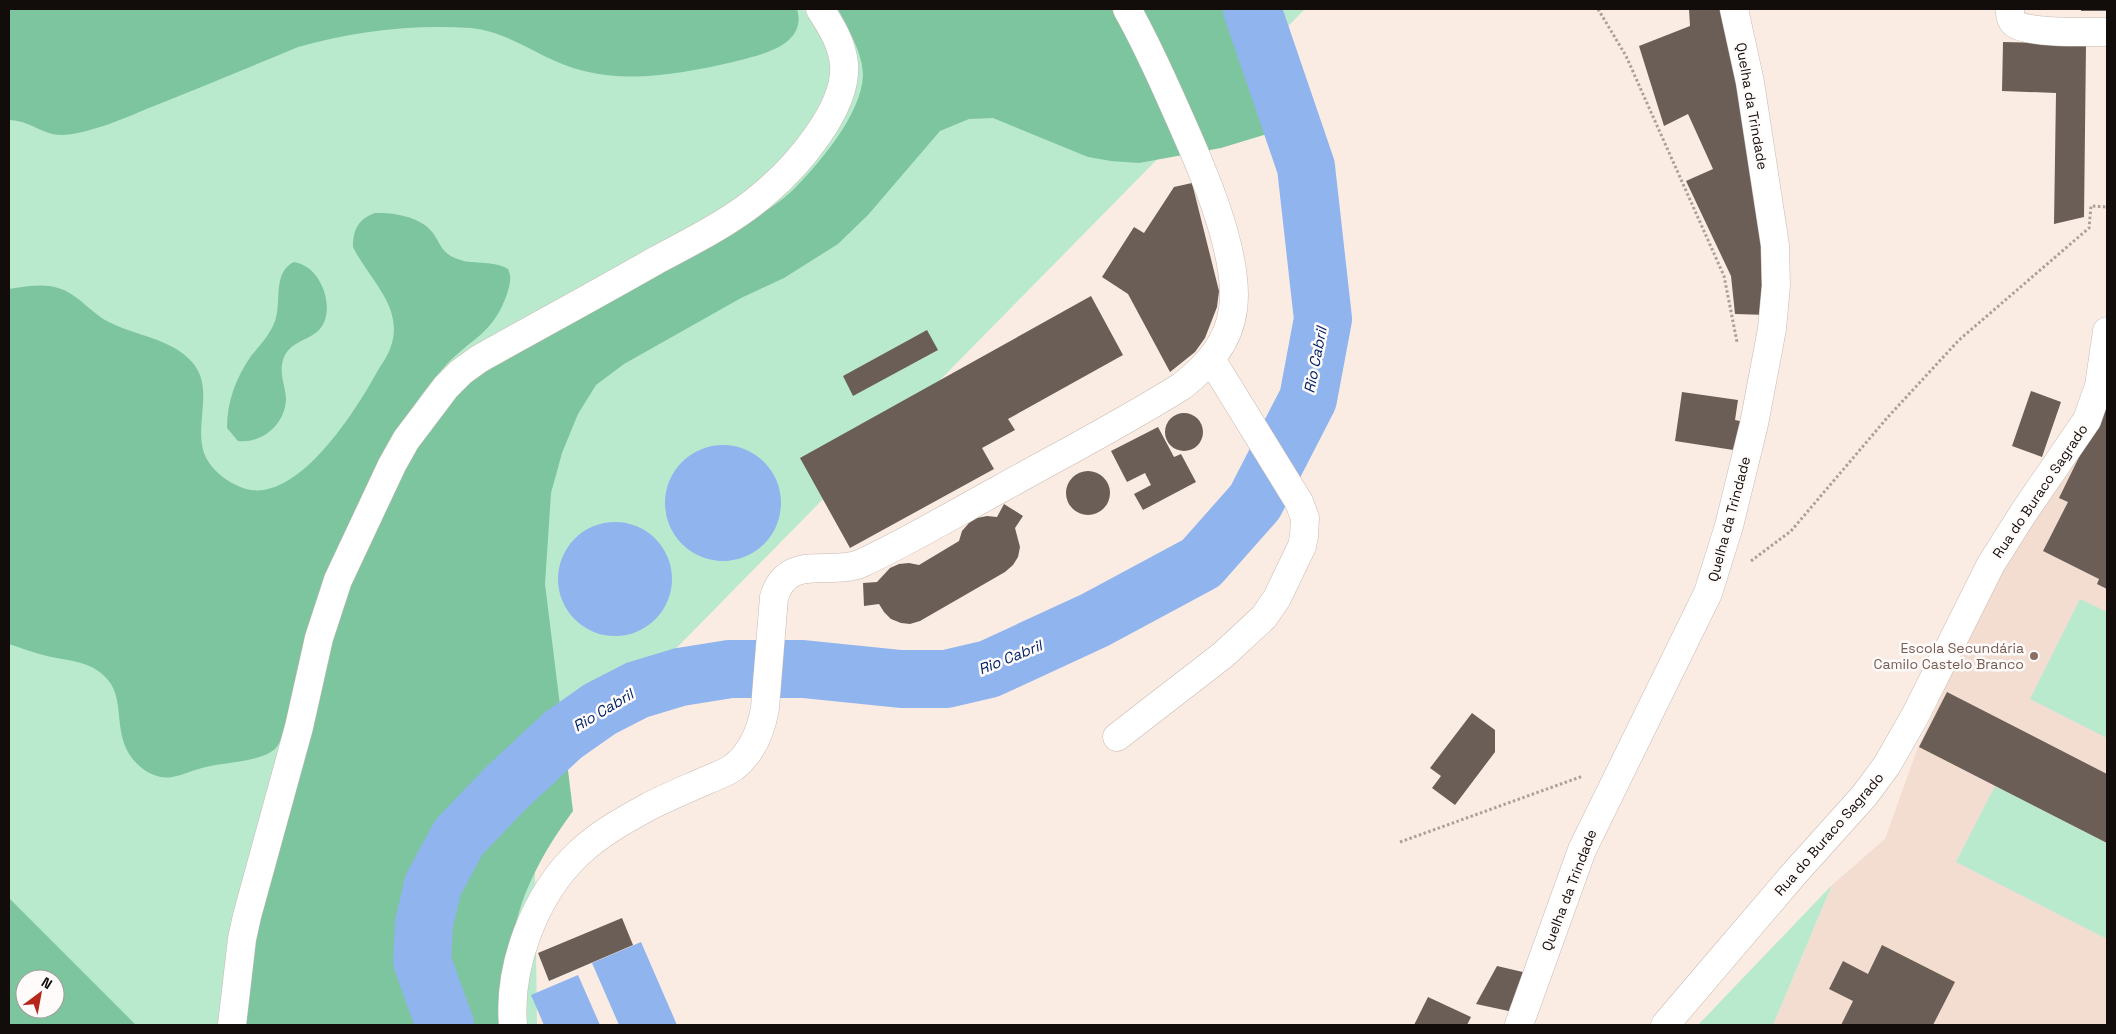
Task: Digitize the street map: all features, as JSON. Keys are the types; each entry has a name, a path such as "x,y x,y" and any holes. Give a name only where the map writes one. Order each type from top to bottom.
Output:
{"street":[{"path":"232,1025 244,931 299,727 319,638 346,560 406,440 446,386 479,358 677,249 743,210 764,194 782,176 815,137 836,101 842,83 844,65 840,47 833,29 820,9"},
{"path":"514,1025 514,986 519,958 536,914 569,864 589,844 623,821 650,806 734,767 755,743 763,721 765,708 773,608 777,590 786,578 799,570 816,567 849,568 873,558 1165,397 1182,386 1211,359 1228,330 1233,311 1233,277 1228,251 1221,224 1195,152 1151,55 1127,9"},
{"name":"Quelha da Trindade","path":"1519,1025 1582,850 1708,593 1719,562 1754,424 1772,329 1776,286 1775,245 1750,82 1734,9"},
{"path":"2010,9 2010,17 2015,24 2030,30 2107,32"},
{"name":"Rua do Buraco Sagrado","path":"1665,1025 1793,875 1864,796 1887,765 1915,716 1991,564 2087,420 2099,386 2107,331"},
{"path":"1117,737 1217,660 1264,617 1277,598 1302,546 1305,518 1299,502 1211,359"}],"path":[{"path":"1598,9 1626,56 1724,276 1739,350"},
{"path":"1746,565 1791,531 1887,418 1959,340 2089,228 2091,206 2107,207"},
{"path":"1400,842 1626,761"}],"shaded area":[{"name":"Escola Secundária Camilo Castelo Branco","path":"2107,376 2107,1025 1773,1025 1832,885 1885,839 1918,747 2002,565"}],"green space":[{"path":"9,9 1304,10 534,793 537,1025 9,1025"},
{"path":"9,9 797,9 798,22 795,32 788,40 768,52 696,70 640,76 602,75 569,67 500,35 471,28 405,28 362,33 298,47 97,128 74,134 56,135 23,122 9,120"},
{"path":"838,9 1281,9 1314,115 1280,130 1221,148 1139,163 1088,157 993,118 969,119 940,131 868,215 838,244 784,278 741,298 624,364 596,385 578,414 562,453 551,493 545,584 573,811 544,855 522,904 511,949 501,1025 244,1025 255,941 280,839 303,765 324,668 350,582 421,436 476,372 751,221 794,189 827,152 847,122 861,91 863,76 860,59 854,41"},
{"path":"375,213 390,213 415,219 433,233 444,251 455,258 468,262 495,264 508,269 510,281 507,294 489,327 447,364 420,397 392,445 314,612 289,717 280,742 275,749 261,757 214,765 176,776 161,777 153,775 143,769 132,758 126,747 114,690 102,674 88,665 42,655 9,644 9,289 27,286 58,288 79,299 97,315 111,323 164,343 184,354 199,372 202,383 202,442 206,458 213,468 236,485 257,490 278,486 299,473 319,455 353,411 389,352 394,334 390,307 353,247 355,230 364,218"},
{"path":"294,262 307,267 320,281 326,298 327,312 319,330 293,346 284,357 282,373 286,398 282,416 277,424 264,436 247,441 238,441 227,428 227,418 233,390 251,356 273,326 277,314 280,280 287,267"},
{"path":"2080,599 2107,612 2107,738 2030,699"},
{"path":"1995,786 2107,843 2107,939 1956,862"},
{"path":"1832,885 1773,1025 1698,1025"},
{"path":"9,898 136,1025 9,1025"}],"water":[{"path":"723,445 745,450 764,462 776,481 781,503 776,525 764,544 745,556 723,561 701,556 682,544 670,525 665,503 670,481 682,462 701,450"},
{"path":"615,522 637,526 655,539 668,557 672,579 668,601 655,619 637,632 615,636 593,632 575,619 562,601 558,579 562,557 575,539 593,526"},
{"path":"641,942 677,1025 619,1025 592,963"},
{"path":"578,975 600,1025 544,1025 531,995"}],"building":[{"path":"1689,9 1726,9 1753,151 1768,315 1735,314 1731,276 1686,181 1713,169 1688,114 1664,126 1639,46 1690,26"},
{"path":"2081,9 2107,9 2107,11 2081,11"},
{"path":"2003,42 2086,44 2084,217 2054,224 2056,93 2002,91"},
{"path":"1192,183 1219,291 1217,307 1205,338 1195,352 1170,372 1128,294 1102,277 1134,227 1144,233 1174,187"},
{"path":"1091,296 1123,355 1008,419 1015,430 982,448 994,469 850,548 800,458"},
{"path":"927,330 938,350 853,396 843,376"},
{"path":"2031,391 2061,402 2042,457 2012,446"},
{"path":"1682,392 1738,400 1735,420 1745,422 1740,451 1675,441"},
{"path":"2107,400 2107,589 2097,584 2099,579 2043,551 2068,502 2059,498"},
{"path":"1184,413 1197,419 1203,432 1197,445 1184,451 1171,445 1165,432 1171,419"},
{"path":"1158,427 1174,457 1181,454 1196,482 1143,510 1134,494 1151,485 1145,473 1127,482 1111,451"},
{"path":"1092,471 1104,477 1109,484 1109,502 1104,509 1097,514 1084,515 1076,512 1069,505 1066,489 1069,481 1076,474"},
{"path":"1004,504 1023,516 1015,528 1020,547 1018,557 1005,572 920,621 910,624 891,619 879,604 864,606 863,583 877,582 890,568 899,564 919,565 959,541 962,531 977,518 997,517"},
{"path":"1947,692 2107,774 2107,843 1919,747"},
{"path":"1472,713 1495,730 1495,752 1455,805 1432,788 1441,776 1430,768"},
{"path":"622,918 633,945 549,981 538,953"},
{"path":"1882,945 1955,982 1933,1025 1841,1025 1853,1001 1829,989 1843,961 1868,974"},
{"path":"1497,966 1531,974 1518,1013 1476,1004"},
{"path":"1428,997 1471,1017 1467,1025 1414,1025"}],"waterway":[{"name":"Rio Cabril","path":"445,1025 422,961 424,924 433,885 459,837 507,787 563,735 600,709 637,690 680,677 730,669 803,669 901,679 946,679 989,669 1095,620 1201,563 1255,502 1308,399 1323,319 1306,167 1252,9"}],"place":[{"name":"Escola Secundária Camilo Castelo Branco","path":"2034,656"}]}
